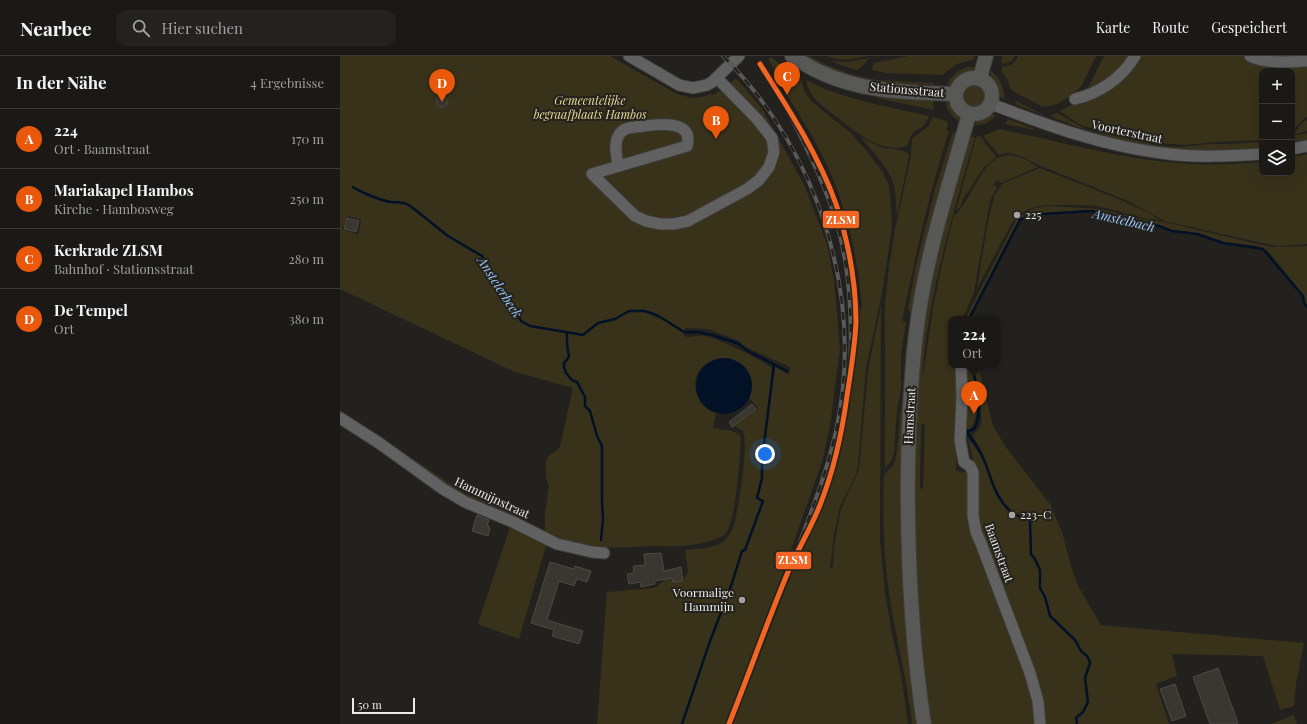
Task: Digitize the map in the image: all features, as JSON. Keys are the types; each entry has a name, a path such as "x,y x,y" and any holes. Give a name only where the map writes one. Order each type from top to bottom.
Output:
{"main road":[{"name":"Stationsstraat","path":"792,56 806,65 854,85 896,92 956,94"},
{"path":"980,78 986,56"},
{"path":"970,78 980,78 991,88 993,99 991,104 982,113 969,114 961,108 956,99 956,94 959,85 962,82 970,78"},
{"name":"Hamstraat","path":"924,724 913,630 908,543 909,450 912,374 919,311 928,266 969,114"}],"street":[{"path":"629,56 679,85 693,88 710,84 739,56"},
{"path":"1075,99 1085,97 1103,89 1128,67 1136,56"},
{"path":"1250,56 1260,60 1280,62 1307,61"},
{"path":"618,166 617,139 619,134 626,129 659,124 676,126 684,129 687,133 687,146 592,174 635,216 646,221 660,224 674,224 688,221 747,189 759,180 769,167 774,152 772,138 757,119 717,78"},
{"name":"Voorterstraat","path":"991,104 1062,130 1134,149 1184,156 1259,154"},
{"path":"1295,148 1307,146"},
{"name":"Baamstraat","path":"961,368 962,396 960,440 964,462 970,466 973,472 974,522 1030,673 1038,701 1040,724"},
{"name":"Hammijnstraat","path":"340,418 379,443 443,489 465,502 513,522 553,542 592,552 604,552"}],"green space":[{"name":"Gemeentelijke begraafplaats Hambos","path":"340,56 610,56 677,94 692,98 711,94 713,95 736,78 763,110 805,187 827,244 834,280 840,348 830,426 822,462 774,598 725,724 597,724 607,592 655,588 666,579 672,578 673,582 683,581 688,572 685,550 705,548 720,544 727,538 733,528 738,509 745,449 743,431 734,426 732,428 731,426 758,408 749,398 751,381 746,369 737,362 724,359 712,361 701,368 696,379 697,395 700,401 707,408 716,413 713,428 733,431 741,438 735,503 729,527 725,534 718,538 699,544 681,546 600,548 579,546 569,544 473,503 340,415 340,410 464,493 510,512 545,531 545,515 549,485 546,476 546,462 549,456 559,448 573,388 515,372 340,289","holes":["348,216 361,220 358,235 342,229","685,328 708,329 739,341 746,347 790,367 789,375 775,367 773,369 765,444 763,444 772,368 758,359 721,341 702,336 684,336"]},
{"path":"805,56 810,56 827,65 850,74 876,80 934,83 935,85 879,83 839,73"},
{"path":"827,56 867,56 852,59 837,59"},
{"path":"909,56 975,56 974,59 957,64 942,75 886,73 872,70 874,63"},
{"path":"1002,56 1015,56 1012,61 1005,64 1001,62"},
{"path":"1018,56 1096,56 1082,85 1074,94 1057,104 1045,107 1011,90 1007,79 1001,71 1003,66 1012,64"},
{"path":"1104,56 1134,56 1129,63 1085,94"},
{"path":"1138,56 1244,56 1246,58 1307,65 1307,116 1295,128 1295,68 1259,68 1259,140 1185,145 1161,143 1119,135 1080,125 1060,111 1074,104"},
{"path":"771,57 789,71 779,78 768,59"},
{"path":"870,58 856,70 831,61 847,62"},
{"path":"968,67 975,67 962,79 947,86 950,79 955,74"},
{"path":"991,71 1001,84 1004,91 1004,99 998,94 994,87 991,79"},
{"path":"795,74 801,78 804,91 812,102 852,134 882,171 889,185 892,220 891,235 882,293 866,368 858,465 856,474 840,507 834,534 830,569 833,567 834,547 841,509 859,469 868,371 881,305 880,540 885,593 902,680 908,724 733,724 793,570 817,520 831,483 842,447 849,409 858,342 858,308 862,308 852,238 837,188 815,141 785,92 791,88 786,79"},
{"path":"806,80 835,93 851,98 929,116 924,125 911,135 906,146 894,148 885,147 876,144 859,134 822,106 810,92"},
{"path":"974,83 983,87 987,96 983,105 974,109 965,105 961,96 965,87"},
{"path":"877,98 933,101 934,110"},
{"path":"1016,101 1044,115 1045,116 1015,104"},
{"path":"946,102 956,109 959,121 950,113"},
{"path":"1057,113 1085,129 1160,146 1180,147 1259,142 1259,148 1214,151 1171,150 1121,140 1077,127 1050,116"},
{"path":"990,114 997,115 987,123 974,126 979,119"},
{"path":"932,117 947,121 948,124 946,130 949,131 923,225 902,321 906,322 901,356 901,389 897,409 894,453 891,461 885,469 885,305 889,267 895,230 911,156 912,140 929,126"},
{"path":"1008,119 1036,129 1034,130 1005,124"},
{"path":"1307,119 1307,131 1295,134 1295,132"},
{"path":"999,129 1117,155 1165,162 1189,164 1259,162 1259,176 1295,176 1295,156 1307,154 1307,244 1279,246 1271,245 1164,221 1128,201 1041,166 1018,155 1007,153 999,155 983,136"},
{"path":"953,132 955,133 921,266 908,648 917,724 912,724 886,571 884,475 894,464 897,452 905,378 905,353 911,314 908,308 916,265 935,189"},
{"path":"1307,133 1307,141 1295,143 1295,135"},
{"path":"980,136 996,157 984,167 964,196 959,209 956,211 976,137"},
{"path":"860,137 881,147 900,150 909,155 897,216 895,190 891,176 879,158"},
{"path":"970,137 975,137 950,227 935,289 929,321 922,382 933,308 954,214 956,214 965,202 987,166 996,159 1007,155 1021,158 1038,167 1001,183 997,180 993,184 997,187 990,201 974,292 964,316 948,316 948,368 960,368 956,471 968,472 972,504 1016,639 1039,724 929,724 921,665 913,510 916,380 926,307 939,248","holes":["921,423 925,425 923,489 920,488"]},
{"path":"1040,168 1116,198 1149,213 1160,220 1145,219 1094,206 1037,206 1018,216 1012,223 977,288 987,227 994,196 1002,184"},
{"path":"1050,206 1100,209 1271,247 1307,246 1307,306 1304,296 1268,251 1258,246 1223,242 1200,234 1173,230 1091,210 1045,213 1020,219 970,316 967,316 1016,220 1023,214 1040,207"},
{"path":"962,368 971,368 977,397 976,415 970,429 963,429"},
{"path":"974,368 979,368 993,426 1005,446 1050,504 1062,532 1078,586 1101,625 1304,643 1296,684 1294,706 1280,710 1263,656 1172,654 1177,676 1156,684 1169,724 1043,724 1039,686 979,533 975,466 968,439 983,459 985,458 973,436 980,426 982,419"},
{"path":"511,524 545,542 546,546 519,639 478,624"},
{"path":"1293,715 1297,724 1271,724"}],"water":[{"path":"719,358 729,358 744,366 750,375 752,386 750,397 744,406 729,414 719,414 708,409 701,402 696,391 696,381 701,370 708,363"}],"building":[{"path":"440,97 444,97 446,98 446,106 440,107 437,104 437,100"},
{"path":"347,218 359,221 356,232 344,229"},
{"path":"752,404 756,409 732,427 729,422"},
{"path":"477,515 489,520 487,525 489,526 488,528 490,528 488,536 472,531"},
{"path":"661,553 664,571 681,567 683,581 673,582 672,578 654,581 655,584 641,587 640,582 629,584 627,574 634,573 633,566 645,565 644,554"},
{"path":"550,562 574,569 575,566 591,571 587,582 577,579 574,586 559,581 547,620 583,631 579,644 552,636 554,630 531,623"},
{"path":"1218,668 1238,723 1210,724 1193,677"},
{"path":"1175,684 1186,716 1172,721 1160,689"}],"waterway":[{"name":"Anstelerbeek","path":"353,187 382,200 409,205 448,236 482,256 521,321 530,326 583,335 598,323 615,319 629,311 644,311 660,317 684,332 698,332 737,343 748,351 787,371"},
{"name":"Amstelbach","path":"971,316 1020,220 1042,214 1092,211 1159,226 1172,231 1197,234 1223,243 1263,249 1303,296 1304,303 1307,307"},
{"path":"567,332 569,357 564,363 564,367 566,373 572,380 577,382 585,397 585,406 590,411 597,436 602,446 603,519 601,540"},
{"path":"764,444 774,365"},
{"name":"Amstelbach","path":"965,432 974,429 979,414 977,389 972,368"},
{"path":"967,432 981,454 1000,499 1015,515 1030,521 1031,554 1040,570 1040,588 1045,597 1050,616 1075,640 1081,651 1089,660 1090,663 1085,678 1088,702 1083,712 1076,718 1077,724"},
{"path":"682,724 742,551 745,550 763,501 757,498 762,478 762,454"}],"railway":[{"path":"723,56 757,94 785,136 809,182 826,229 838,279 844,329 843,380 836,431 821,485 789,571"},
{"path":"781,97 820,177 838,228 846,264 850,301 850,375"}],"rail line":[{"name":"ZLSM","path":"729,724 780,591 825,492 843,424 853,359 856,322 853,277 844,232 829,185 792,114 760,64"}],"place":[{"name":"Kerkrade ZLSM","path":"787,95"},
{"name":"De Tempel","path":"442,102"},
{"name":"Mariakapel Hambos","path":"716,139"},
{"name":"225","path":"1017,215"},
{"name":"224","path":"974,414"},
{"name":"223-C","path":"1012,515"},
{"name":"Voormalige Hammijn","path":"742,600"}]}
